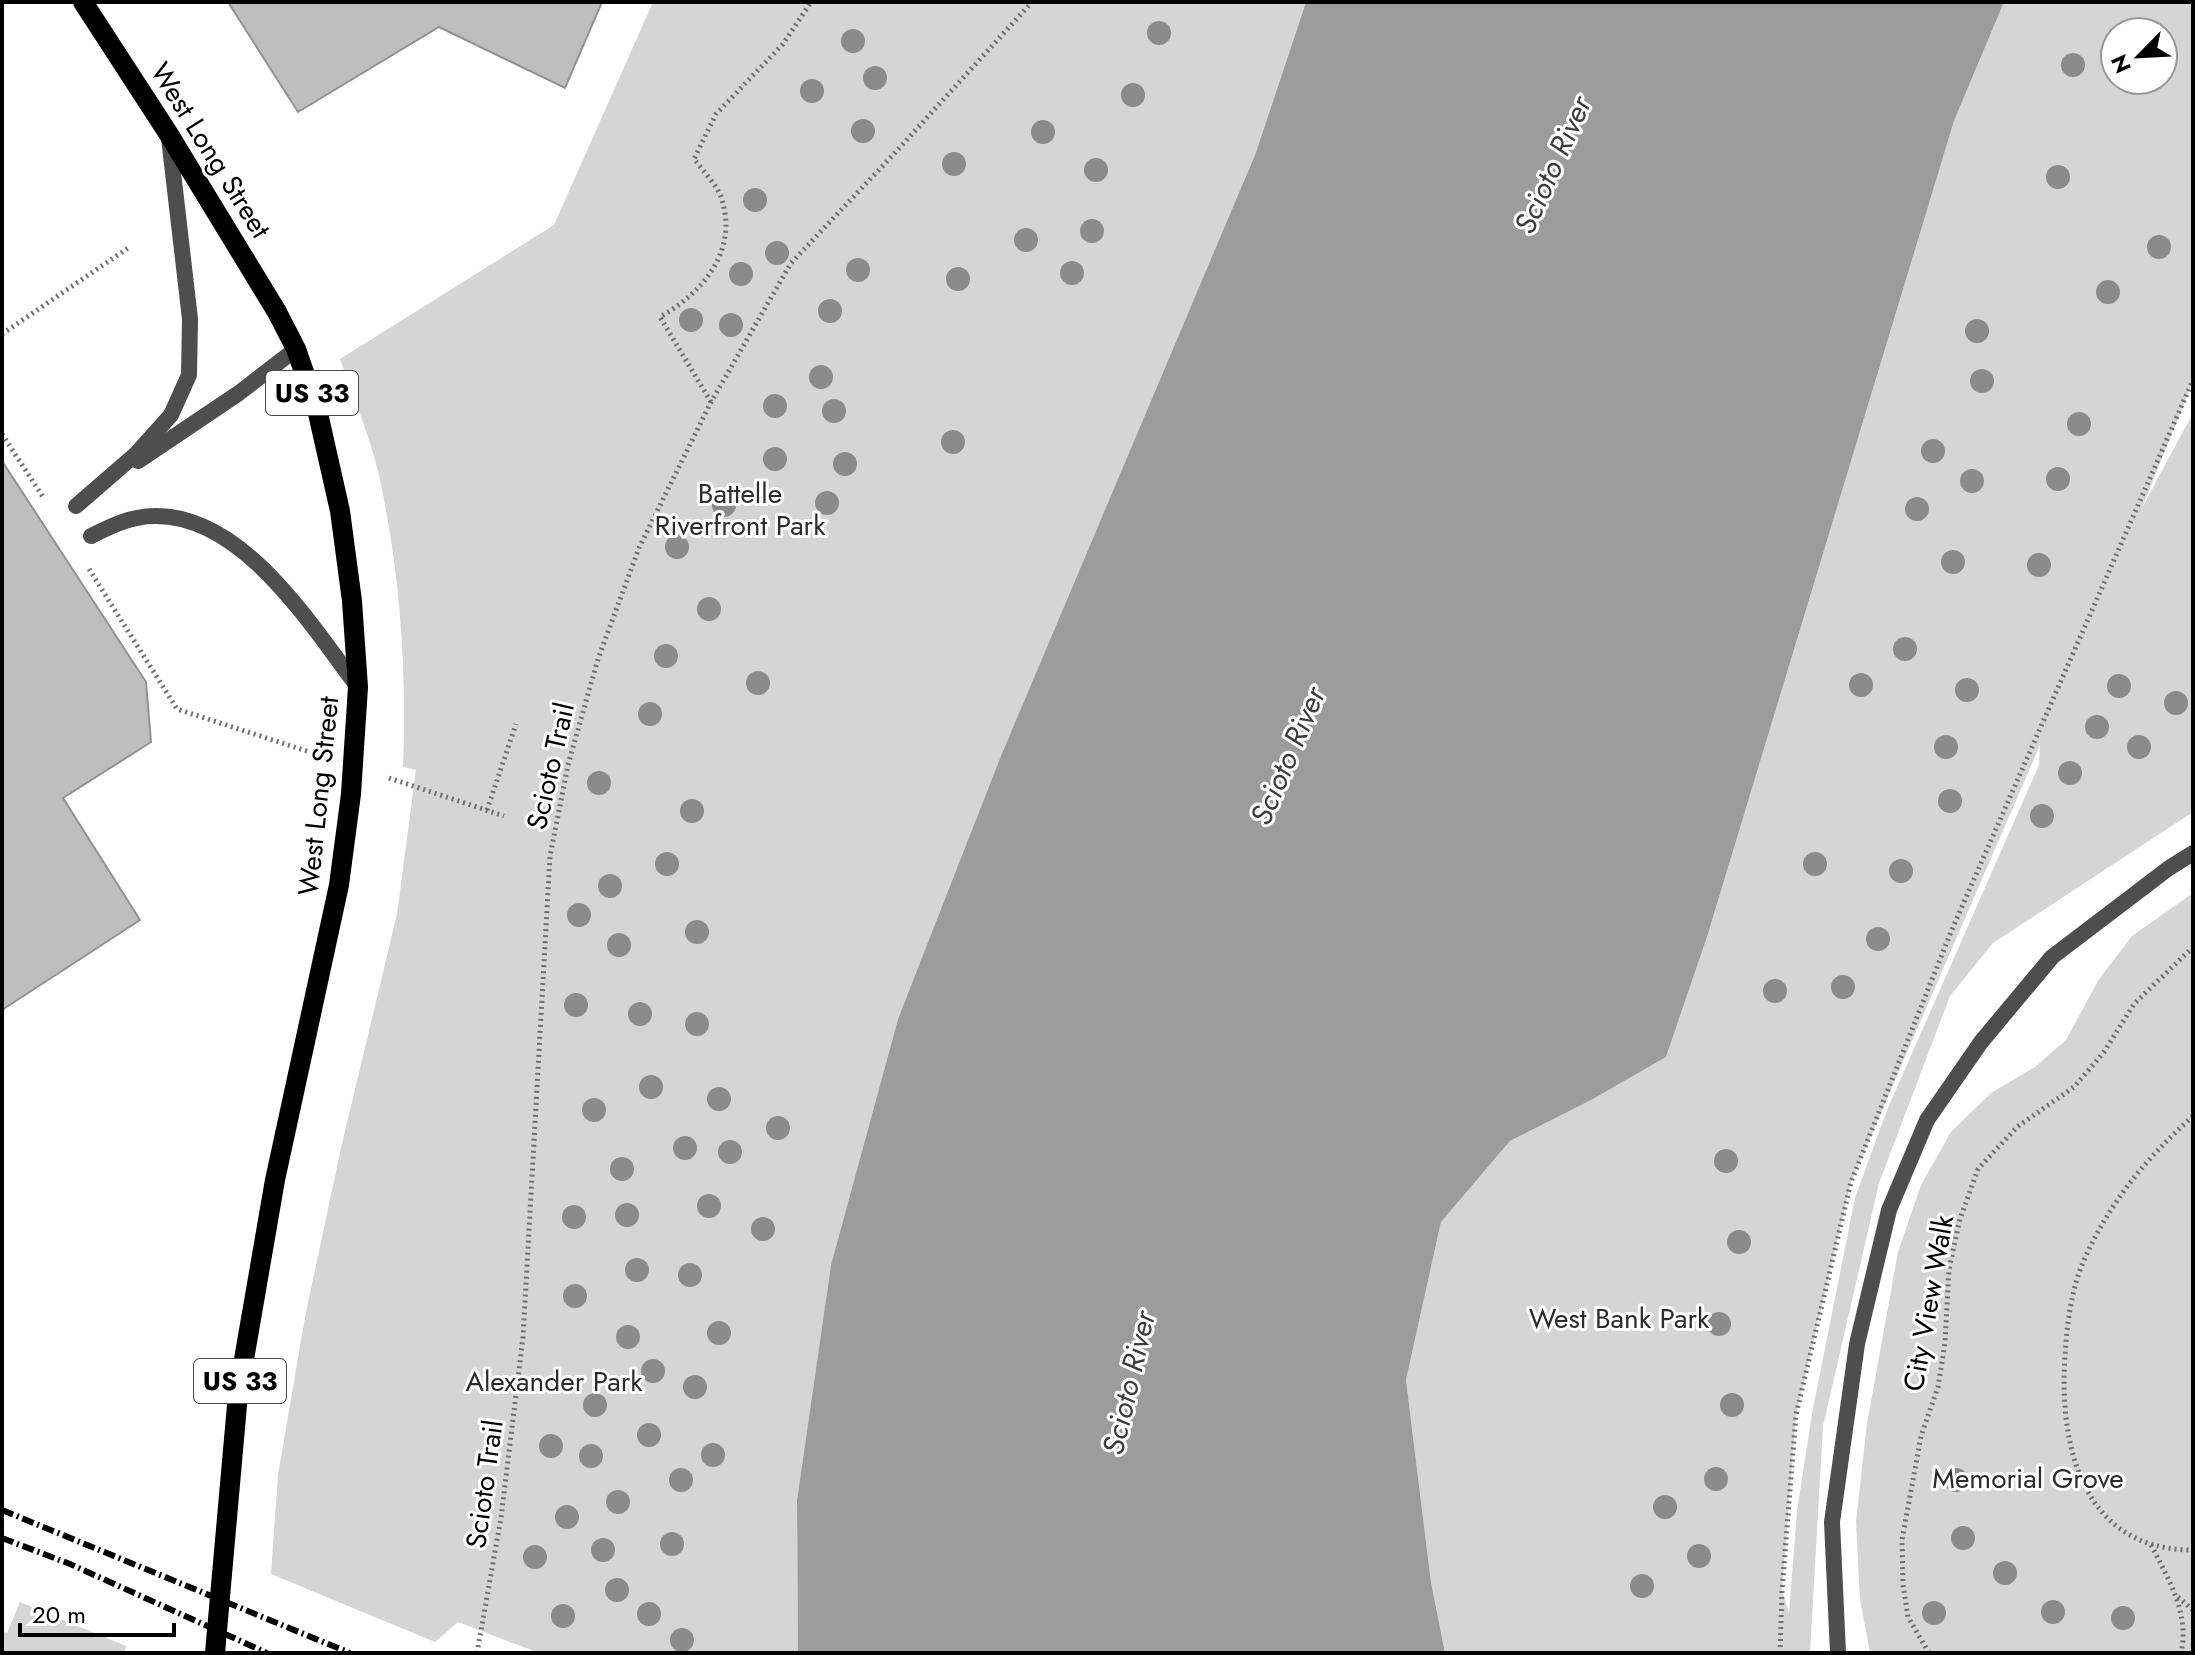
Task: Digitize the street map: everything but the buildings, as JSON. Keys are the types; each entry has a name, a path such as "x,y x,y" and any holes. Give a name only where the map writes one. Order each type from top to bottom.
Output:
{"main road":[{"name":"West Long Street","path":"83,2 168,133 277,312 296,349 317,409 340,511 352,601 358,687 351,794 339,885 275,1180 238,1394 215,1653"}],"lane":[{"path":"76,506 136,454 171,415 189,375 190,319 168,133"},
{"path":"106,482 239,393 296,349"},
{"path":"91,536 125,520 154,515 193,521 246,553 281,587 358,687"},
{"path":"1838,1653 1832,1522 1857,1344 1889,1210 1927,1120 1981,1042 2052,957 2193,853"}],"path":[{"path":"711,402 660,317 684,303 716,268 727,225 722,197 694,159 716,114 783,44 811,2"},
{"name":"Scioto Trail","path":"477,1653 501,1518 523,1337 550,856 568,765 598,659 639,548 711,402 791,263 1032,2"},
{"path":"2,334 128,248"},
{"path":"1780,1653 1796,1415 1851,1182 1953,927 2193,380"},
{"path":"2,434 45,500"},
{"path":"86,565 177,709"},
{"path":"487,810 516,724"},
{"name":"City View Walk","path":"1929,1653 1908,1617 1903,1585 1902,1540 1921,1436 1938,1387 1945,1343 1949,1269 1960,1219 1978,1169 2017,1127 2074,1087 2104,1052 2134,1004 2193,947"},
{"path":"2193,1116 2152,1154 2111,1208 2082,1263 2066,1335 2062,1383 2067,1435 2078,1473 2099,1510 2124,1532 2151,1544 2166,1549 2193,1550"},
{"path":"2151,1544 2177,1596 2185,1639 2181,1653"},
{"path":"2177,1596 2193,1610"}],"green space":[{"name":"Battelle Riverfront Park","path":"653,2 1306,2 1255,155 898,1019 831,1266 797,1500 798,1653 539,1653 458,1622 435,1642 271,1574 278,1475 305,1317 341,1148 397,914 416,770 403,767 404,694 400,620 386,511 371,446 340,359 554,225"},
{"name":"West Bank Park","path":"2004,2 2193,2 2193,381 2142,508 2193,413 2193,812 1993,943 1950,996 1879,1183 1823,1426 1810,1653 1445,1653 1431,1582 1406,1380 1441,1222 1510,1141 1666,1057 1707,937 1954,121","holes":["2040,745 2039,765 1887,1110 1855,1198 1812,1414 1797,1511 1789,1613 1782,1591 1796,1415 1851,1182"]},
{"name":"Memorial Grove","path":"2193,893 2193,1653 1870,1653 1860,1600 1856,1521 1867,1424 1898,1252 1921,1185 1951,1132 1991,1093 2035,1067 2066,1040 2099,979 2132,936"},
{"path":"20,1602 126,1646 125,1653 2,1653 2,1631 7,1633"}],"water":[{"name":"Scioto River","path":"1306,2 2004,2 1954,121 1707,937 1666,1057 1510,1141 1441,1222 1406,1380 1431,1582 1445,1653 798,1653 797,1500 831,1265 898,1019 1001,756 1255,155"}],"railway":[{"path":"2,1510 350,1653"},
{"path":"2,1538 70,1564 267,1653"}],"park label":[{"name":"Alexander Park","path":"554,1381"}]}
